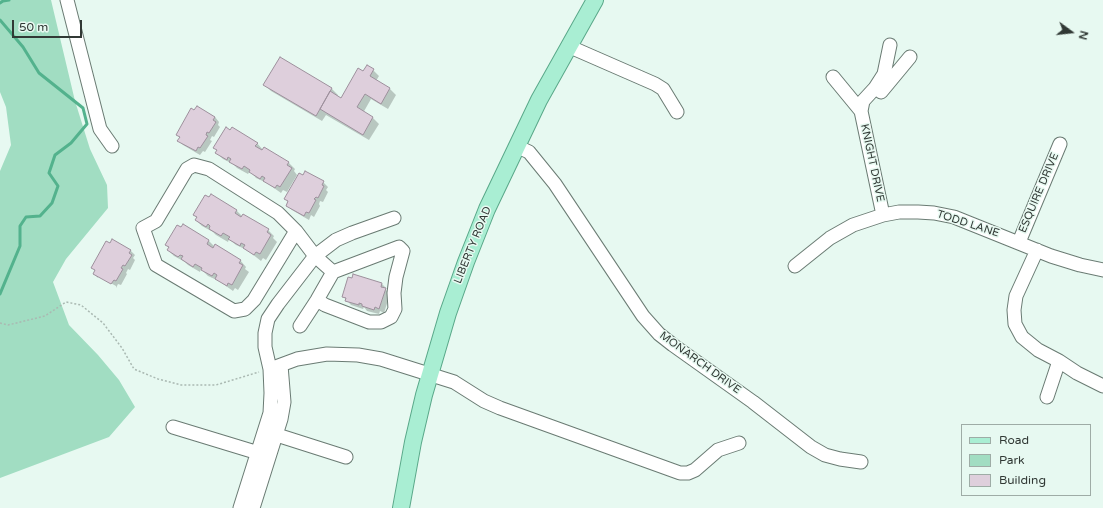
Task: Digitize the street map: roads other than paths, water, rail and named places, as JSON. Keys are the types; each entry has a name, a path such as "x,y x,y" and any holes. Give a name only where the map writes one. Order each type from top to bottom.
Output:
{"main road":[{"name":"LIBERTY ROAD","path":"401,508 413,442 429,375 448,313 466,262 487,209 516,146 568,46 595,0"}],"street":[{"path":"67,0 100,129 112,146"},
{"path":"861,111 863,101 875,88 884,74 890,45"},
{"path":"568,46 664,89 677,112"},
{"path":"861,111 875,100 910,57"},
{"path":"833,77 861,111"},
{"name":"KNIGHT DRIVE","path":"861,111 883,215"},
{"name":"ESQUIRE DRIVE","path":"1019,242 1060,144"},
{"name":"MONARCH DRIVE","path":"516,146 529,152 555,184 643,316 659,334 753,402 811,447 832,457 861,462"},
{"path":"296,231 254,300 245,309 234,311 156,265 142,228 156,221 187,169 194,165 209,169 278,213 296,231 315,256 331,269 332,272"},
{"name":"TODD LANE","path":"795,266 830,238 852,225 883,215 905,212 934,212 954,217 1037,250 1080,265 1103,270"},
{"path":"240,508 263,455 277,435 284,402 276,367 265,347 265,333 268,319 315,256 336,240 394,218"},
{"path":"300,326 317,300 332,272 399,246 403,251 396,277 394,293 395,309 391,318 381,322 369,322 325,305 317,300"},
{"path":"1037,250 1016,296 1014,310 1015,324 1022,337 1038,350 1077,373 1103,386"},
{"path":"276,367 297,359 327,354 358,355 381,359 454,382 484,401 500,408 680,473 688,473 695,470 718,450 739,443"},
{"path":"1047,397 1059,361"},
{"path":"254,508 276,367"},
{"path":"267,423 277,435 346,457"},
{"path":"173,427 263,455"}],"waterway":[{"path":"0,3 9,0"},
{"path":"0,20 23,47 39,73 83,108 87,124 71,143 55,155 49,173 58,186 52,203 40,216 26,217 20,226 20,246 0,294"}]}
